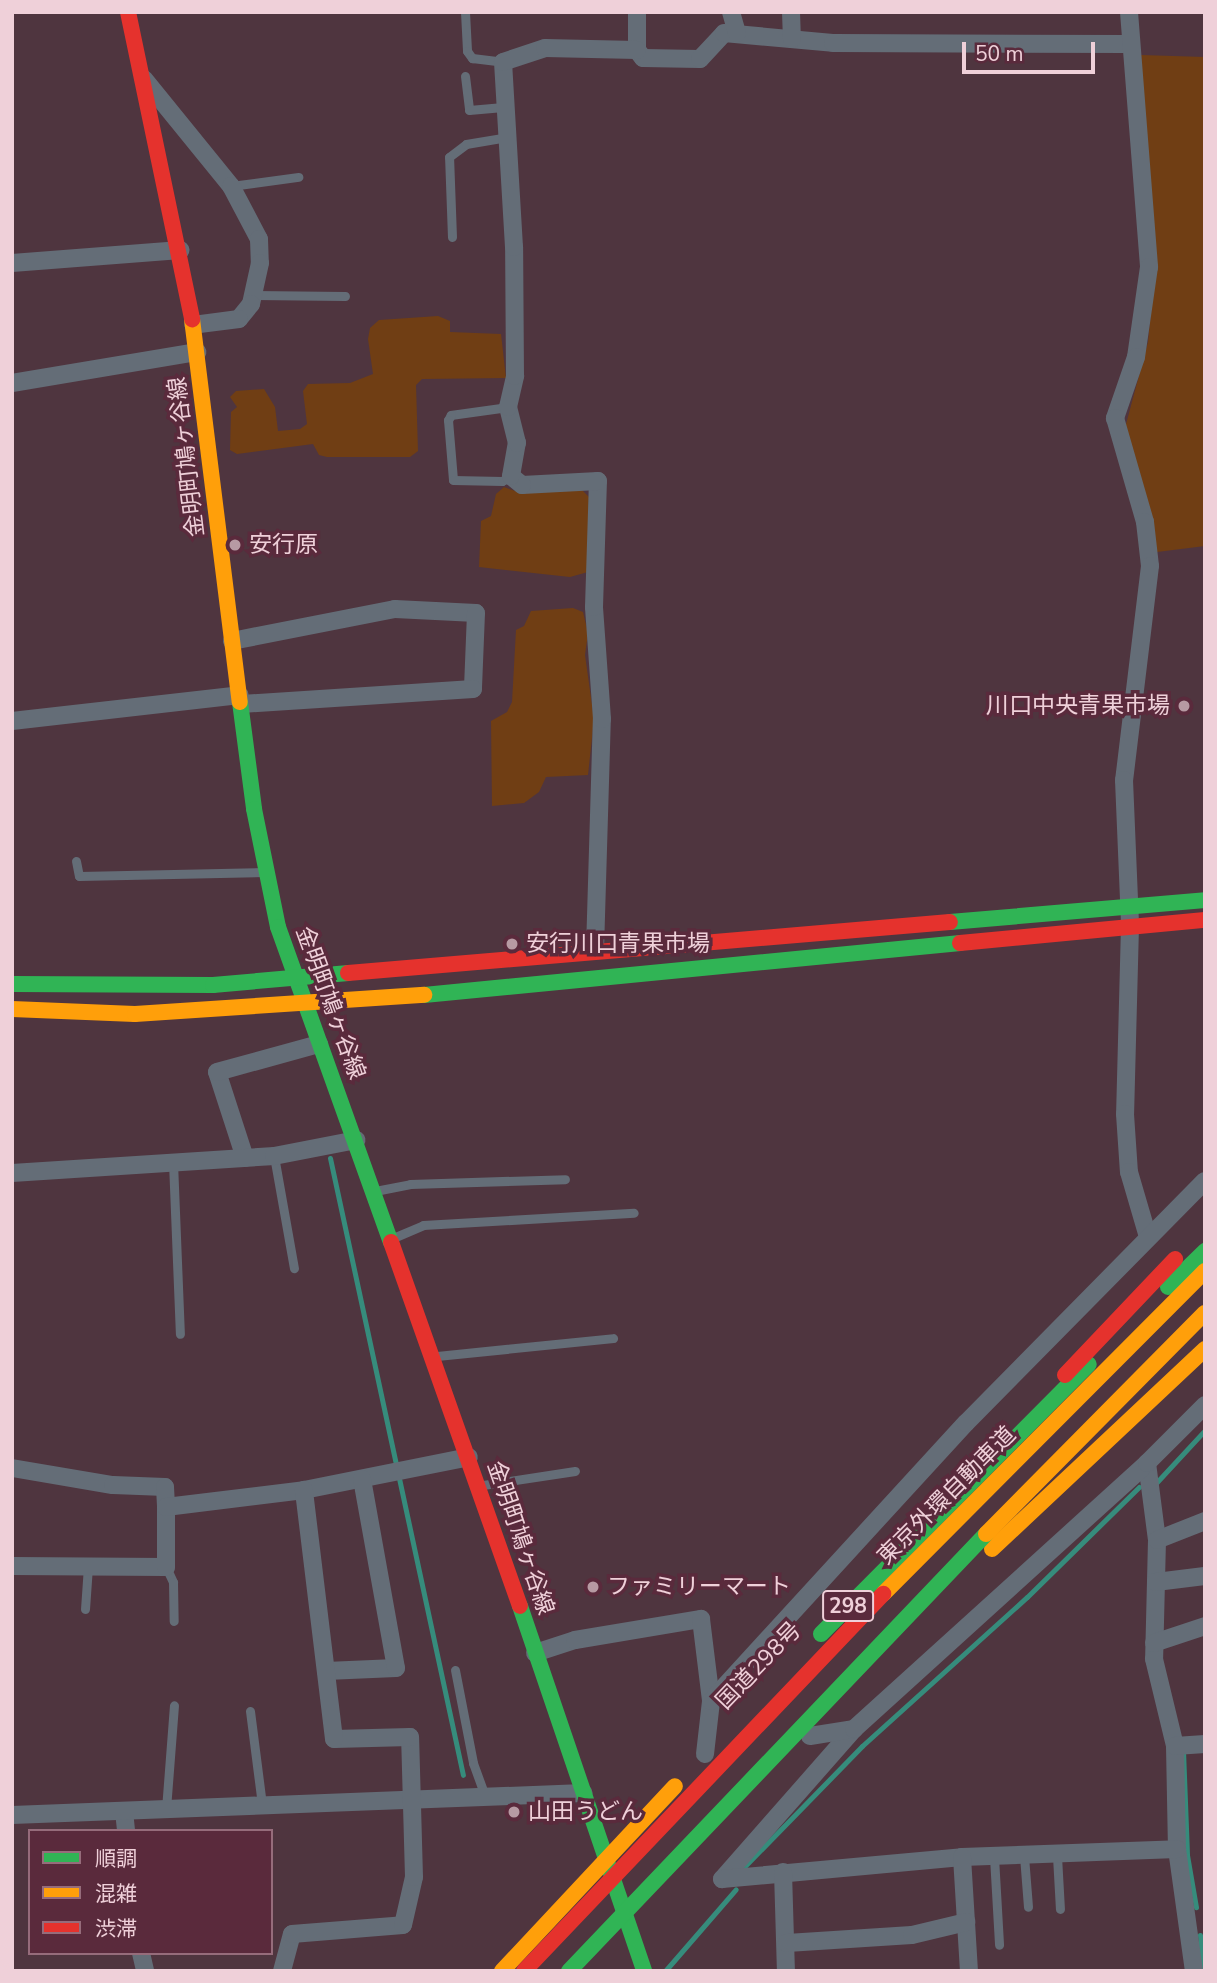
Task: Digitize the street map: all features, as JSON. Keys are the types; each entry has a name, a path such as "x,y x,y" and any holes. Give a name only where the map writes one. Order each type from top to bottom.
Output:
{"main road":[{"name":"金明町鳩ヶ谷線","path":"128,12 180,250 193,325 232,641 265,872 293,979 375,1191 469,1457 644,1971"},
{"path":"12,984 213,985 594,950 1205,900"},
{"path":"12,1009 135,1014 305,1006 1205,920"},
{"path":"922,1528 1205,1230"},
{"name":"国道298号","path":"502,1971 922,1528 1205,1251"},
{"name":"東京外環自動車道","path":"524,1971 799,1678 1205,1271"},
{"path":"569,1971 935,1586 1205,1313"},
{"name":"298","path":"587,1971 981,1560 1205,1335"},
{"path":"981,1560 1205,1349"}],"street":[{"path":"636,12 637,50 643,58 700,58 724,33 792,39 1129,44"},
{"path":"731,12 737,33"},
{"path":"791,12 792,39"},
{"path":"1129,12 1129,44 1149,267 1136,357 1115,418 1145,522 1150,566 1124,779 1129,907 1125,1114 1129,1172 1148,1237"},
{"path":"594,950 603,719 594,607 598,481 522,485 511,476 517,443 508,407 515,376 508,137 503,62 545,48 637,50"},
{"path":"142,76 231,186 259,239 254,295 239,319 193,325"},
{"path":"12,263 180,250"},
{"path":"12,383 197,352"},
{"path":"12,721 241,699 473,689 476,612 395,609 232,641"},
{"path":"245,1158 217,1072 319,1044"},
{"path":"12,1173 274,1156 356,1140"},
{"path":"711,1701 966,1423 1205,1181"},
{"path":"1177,1849 1057,1856 962,1857 722,1879 854,1729 1147,1463 1205,1405"},
{"path":"166,1507 304,1490 469,1457"},
{"path":"1147,1463 1157,1540 1154,1659 1175,1746 1177,1849 1197,1920 1195,1971"},
{"path":"12,1468 113,1485 166,1487 166,1567 12,1566"},
{"path":"326,1671 396,1668 362,1479"},
{"path":"282,1971 292,1934 402,1925 414,1877 410,1737 334,1739 304,1490"},
{"path":"1157,1540 1205,1521"},
{"path":"1156,1582 1205,1576"},
{"path":"535,1653 575,1640 701,1619 711,1701 696,1764"},
{"path":"1154,1643 1205,1626"},
{"path":"810,1736 854,1729"},
{"path":"1175,1746 1205,1745"},
{"path":"12,1815 584,1793"},
{"path":"124,1811 126,1829"},
{"path":"962,1857 969,1971"},
{"path":"783,1872 786,1971"},
{"path":"787,1943 912,1935 966,1922"}],"lane":[{"path":"465,12 467,51 472,58 503,62"},
{"path":"465,75 469,110 506,107"},
{"path":"452,237 449,157 466,144 508,137"},
{"path":"231,186 298,177"},
{"path":"254,295 345,296"},
{"path":"508,407 451,415 448,420 453,480 502,481 511,476"},
{"path":"76,861 79,876 265,872"},
{"path":"274,1156 294,1268"},
{"path":"173,1163 180,1334"},
{"path":"375,1191 410,1184 565,1179"},
{"path":"391,1239 423,1225 634,1213"},
{"path":"433,1356 612,1338"},
{"path":"478,1486 575,1471"},
{"path":"85,1609 88,1566"},
{"path":"166,1567 173,1582 174,1621"},
{"path":"455,1670 473,1763 485,1796"},
{"path":"166,1809 174,1704"},
{"path":"250,1711 262,1805"},
{"path":"1024,1856 1028,1908"},
{"path":"1057,1856 1060,1909"},
{"path":"994,1857 999,1945"}],"shaded area":[{"path":"1141,55 1205,57 1205,546 1157,552 1125,428 1148,342 1154,280"},
{"path":"438,316 450,321 450,332 501,334 506,378 422,379 416,385 418,451 410,457 327,457 319,455 313,444 237,454 230,450 231,412 237,407 230,397 236,391 264,389 275,407 278,431 300,429 307,424 303,391 308,384 350,383 373,374 368,339 370,328 379,320"},
{"path":"504,487 518,492 582,490 589,497 588,572 570,577 479,567 481,521 491,516 496,494"},
{"path":"573,608 583,612 588,633 585,655 594,719 588,775 546,777 539,792 524,803 492,806 491,721 507,712 512,702 516,630 524,626 531,611"}],"waterway":[{"path":"330,1158 463,1775"},
{"path":"1156,1483 1205,1430"},
{"path":"744,1867 862,1746 1027,1597 1139,1487"},
{"path":"1183,1750 1187,1855 1196,1907"},
{"path":"665,1971 736,1889"},
{"path":"1200,1935 1203,1971"}],"traffic: fast":[{"path":"240,702 254,809 278,927 391,1242"},
{"path":"950,922 1205,900"},
{"path":"424,995 960,943"},
{"path":"12,984 213,985 348,973"},
{"path":"1168,1287 1205,1251"},
{"path":"821,1634 1089,1364"},
{"path":"569,1971 986,1534"},
{"path":"520,1606 644,1971"}],"traffic: slow":[{"path":"192,319 240,702"},
{"path":"12,1009 135,1014 424,995"},
{"path":"883,1594 1205,1271"},
{"path":"986,1534 1205,1313"},
{"path":"992,1549 1205,1349"},
{"path":"502,1971 675,1786"}],"traffic: jam":[{"path":"128,12 192,319"},
{"path":"960,943 1205,920"},
{"path":"348,973 950,922"},
{"path":"391,1242 520,1606"},
{"path":"1065,1375 1175,1259"},
{"path":"524,1971 883,1594"}],"place":[{"name":"安行原","path":"235,545"},
{"name":"川口中央青果市場","path":"1184,706"},
{"name":"安行川口青果市場","path":"512,944"},
{"name":"ファミリーマート","path":"593,1587"},
{"name":"山田うどん","path":"514,1812"}]}
